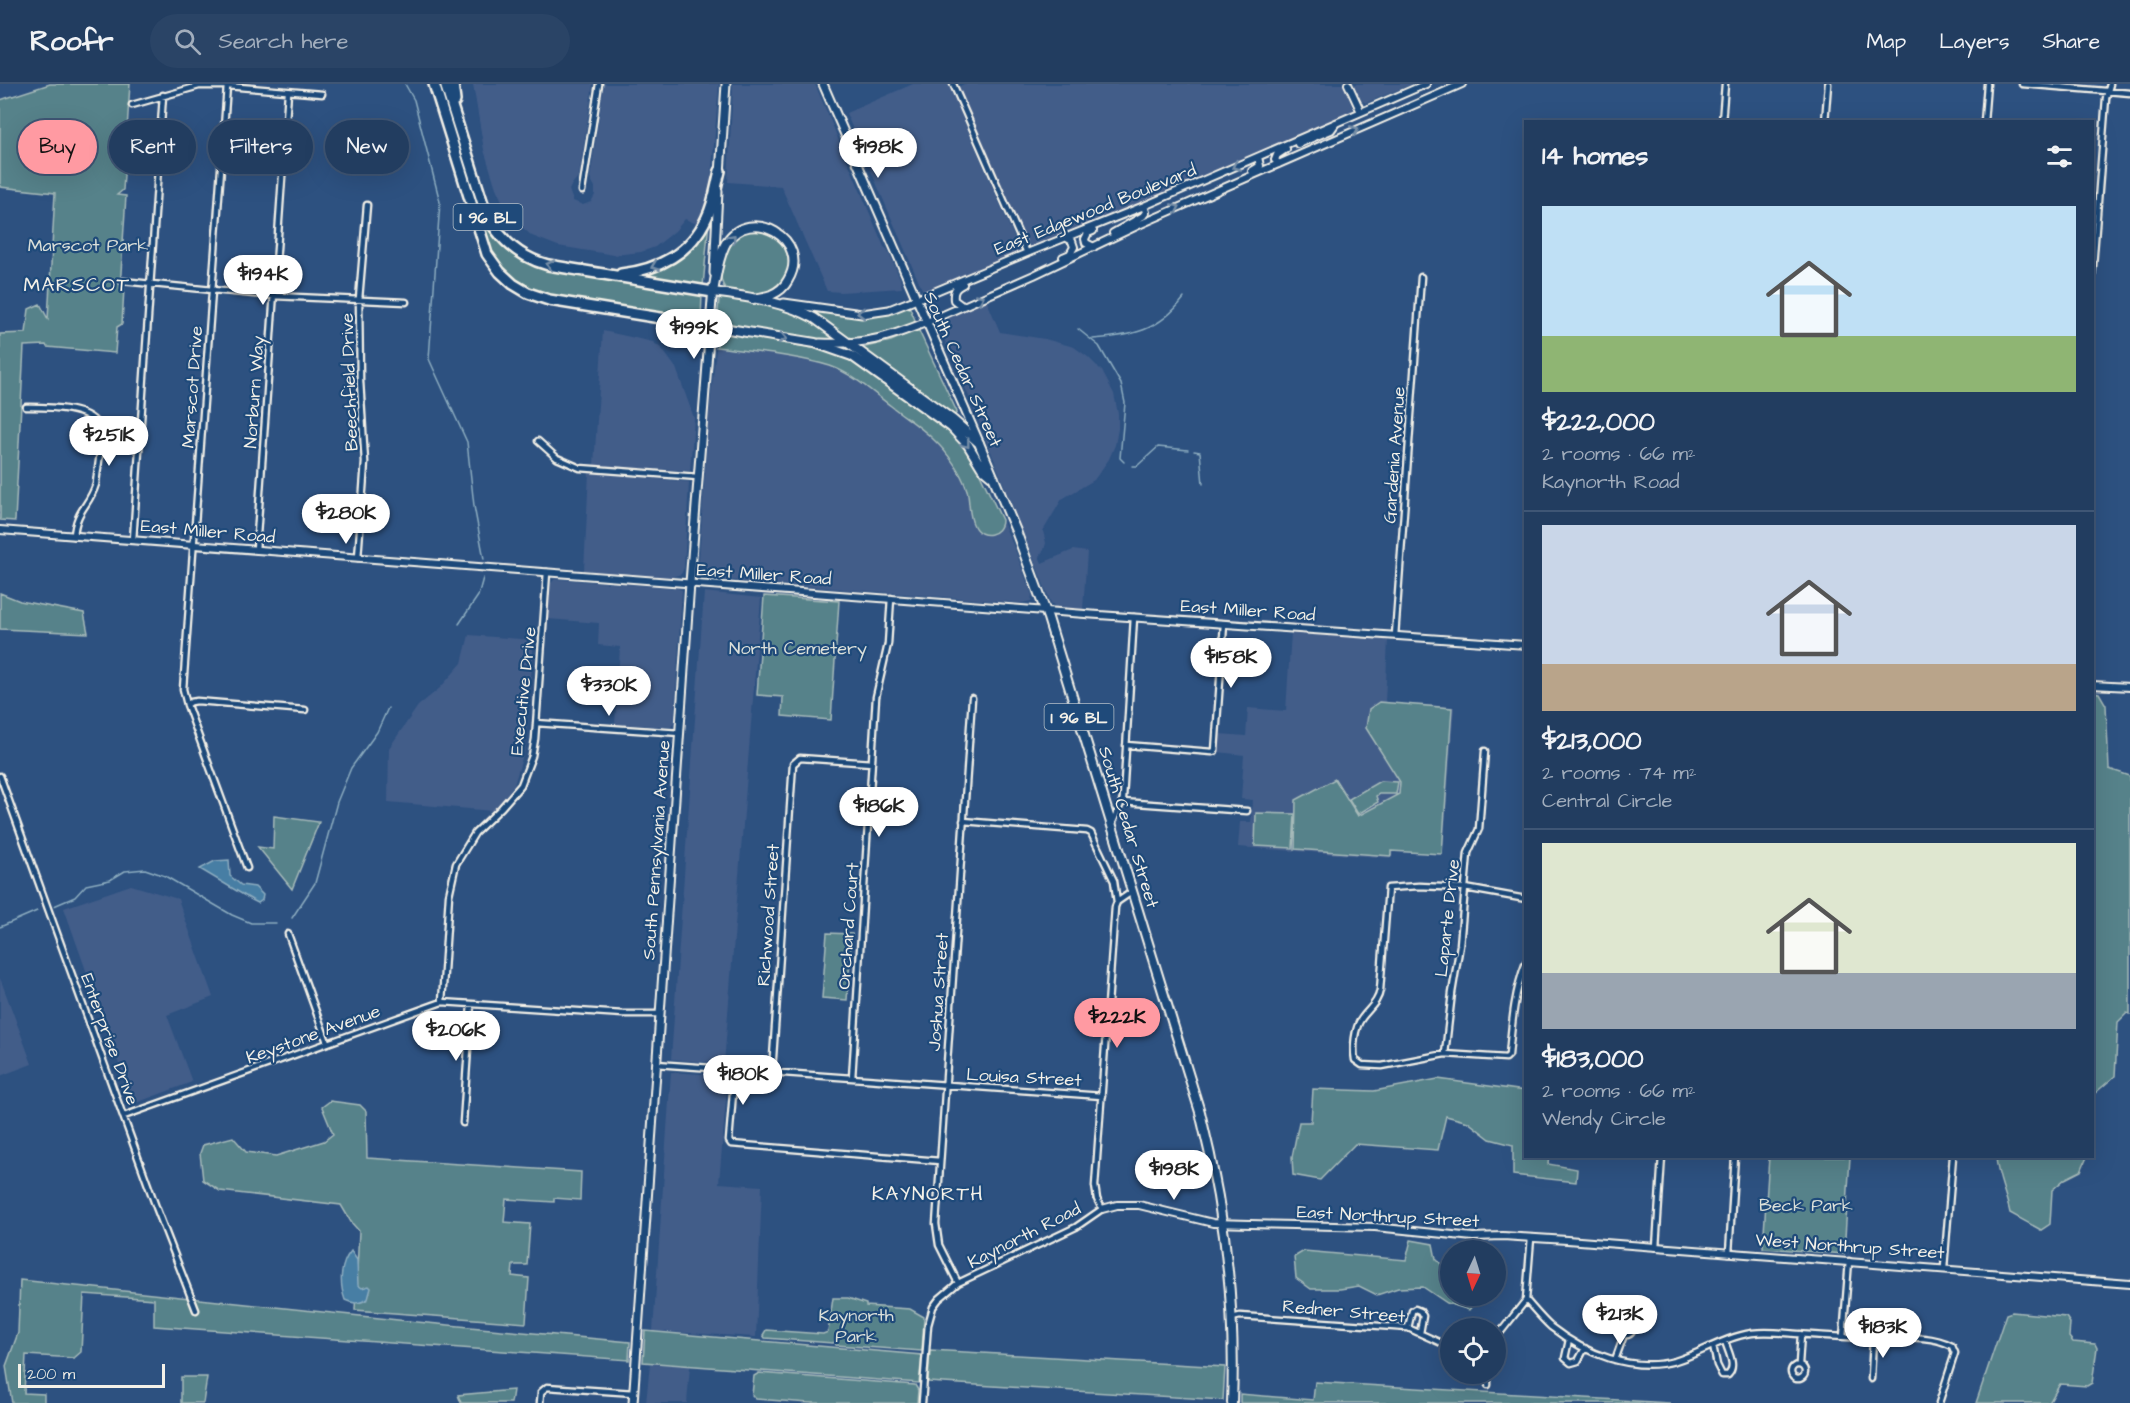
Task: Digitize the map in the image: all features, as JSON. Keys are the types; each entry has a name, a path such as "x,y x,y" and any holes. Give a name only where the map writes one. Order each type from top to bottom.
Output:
{"highway":[{"name":"I 96 BL","path":"427,84 450,138"},
{"name":"I 96 BL","path":"435,84 487,254 500,272 517,287 549,300 710,326"},
{"name":"I 96 BL","path":"445,84 486,213 492,225 508,244 540,263 712,292"},
{"path":"453,84 464,144"},
{"path":"608,275 634,273 657,267 683,250 693,240 708,217 720,171"}],"main road":[{"name":"South Pennsylvania Avenue","path":"633,1403 726,84"},
{"name":"South Cedar Street","path":"823,84 995,479 1045,611 1133,891 1200,1112 1212,1161 1223,1223 1232,1318 1232,1403"},
{"path":"712,292 728,240 744,228 763,226 776,231 786,240 792,252 793,265 788,280 779,291 753,299"},
{"name":"I 96 BL","path":"712,292 768,301 814,318 953,420 979,443"},
{"name":"East Edgewood Boulevard","path":"768,301 862,314 885,311 917,299"},
{"name":"East Edgewood Boulevard","path":"815,343 850,345 882,339 927,322"},
{"name":"I 96 BL","path":"710,326 815,343 840,350 857,359 942,420 960,436 982,468 995,479"}],"street":[{"path":"582,191 599,84"},
{"path":"953,84 1027,253"},
{"path":"1348,84 1361,112"},
{"path":"1377,121 1383,114 1426,96 1429,91 1425,84"},
{"name":"East Edgewood Boulevard","path":"917,299 1065,237 1134,211 1425,84"},
{"name":"East Edgewood Boulevard","path":"927,322 1106,240 1377,121 1448,87 1462,84"},
{"path":"1722,120 1725,84"},
{"path":"1826,120 1828,84"},
{"path":"1984,120 1987,84"},
{"path":"2022,84 2130,93"},
{"path":"2094,255 2110,84"},
{"path":"132,105 199,86 322,94"},
{"name":"Marscot Drive","path":"226,86 183,689 247,868"},
{"name":"Norburn Way","path":"256,550 288,92"},
{"path":"133,540 163,95"},
{"path":"1279,164 1275,160 1280,152 1331,130 1336,123"},
{"path":"1218,190 1223,184 1258,168 1260,164 1258,157"},
{"name":"Beechfield Drive","path":"358,558 365,462 360,381 359,299 367,205"},
{"path":"1106,240 1113,233 1143,216 1146,212 1144,206"},
{"path":"1094,247 1086,243 1088,233 1127,218 1134,211"},
{"path":"1015,283 1025,275 1070,254 1074,243 1065,237"},
{"path":"962,306 954,300 953,294 958,287 998,269 1009,260"},
{"name":"Gardenia Avenue","path":"1395,636 1421,277"},
{"path":"122,281 274,296 406,302"},
{"path":"26,407 82,412 91,417 99,428 96,484 75,521 74,536"},
{"path":"538,441 557,458 580,468 698,477"},
{"name":"East Miller Road","path":"0,530 1045,611 1524,645"},
{"name":"Executive Drive","path":"442,1002 449,895 454,870 462,851 475,833 521,785 532,756 547,572"},
{"name":"Orchard Court","path":"852,1078 876,697 888,644 891,598"},
{"path":"1112,824 1122,802 1134,617"},
{"path":"1126,745 1215,751 1224,624"},
{"path":"2094,685 2130,687"},
{"name":"Joshua Street","path":"958,1283 939,1245 936,1224 972,698"},
{"path":"187,705 197,701 305,710"},
{"path":"536,723 680,733"},
{"name":"Laparte Drive","path":"1445,1054 1450,1003 1460,945 1468,853 1479,829 1485,751"},
{"name":"Richwood Street","path":"772,1072 792,767 795,760 800,758 872,763"},
{"name":"Enterprise Drive","path":"0,776 196,1310"},
{"path":"1122,802 1247,811"},
{"name":"Kaynorth Road","path":"922,1403 926,1338 930,1314 939,1299 958,1283 1076,1227 1102,1209 1097,1199 1095,1186 1117,902 1114,881 1094,836 1087,831 963,821"},
{"path":"1524,899 1465,888 1419,886 1388,888 1380,990 1376,1002 1357,1027 1354,1056 1357,1062 1362,1065 1382,1066 1445,1054 1506,1058 1509,1055 1514,1004 1524,969"},
{"path":"1117,902 1133,891"},
{"path":"288,934 327,1042"},
{"name":"Keystone Avenue","path":"124,1116 442,1002 623,1014 660,1014"},
{"path":"463,1122 471,1004"},
{"name":"Louisa Street","path":"656,1064 1102,1096"},
{"path":"735,1070 729,1141 735,1145 940,1161"},
{"path":"1656,1247 1662,1158"},
{"path":"1729,1253 1735,1158"},
{"path":"1944,1268 1953,1158"},
{"name":"East Northrup Street","path":"1102,1209 1117,1205 1139,1205 1194,1219 1223,1223 1366,1226 1467,1236 1567,1240"},
{"path":"1506,1325 1526,1300 1532,1238"},
{"name":"West Northrup Street","path":"1567,1240 2130,1284"},
{"path":"1843,1337 1849,1261"},
{"path":"1526,1300 1549,1325 1569,1340 1615,1360 1633,1364 1674,1361 1725,1341 1753,1333 1917,1338 1936,1341 1952,1346 1954,1353 1939,1403"},
{"path":"1408,1328 1412,1311 1415,1309 1420,1311 1423,1316 1420,1333"},
{"name":"Redner Street","path":"1232,1318 1240,1316 1408,1328 1440,1342"},
{"path":"1799,1364 1800,1334"},
{"path":"1615,1360 1624,1335"},
{"path":"1871,1379 1873,1338"},
{"path":"1569,1340 1565,1358 1571,1363 1578,1360 1585,1348"},
{"path":"1713,1346 1717,1365 1722,1375 1728,1375 1732,1371 1732,1366 1725,1341"},
{"path":"540,1403 541,1392 547,1388 634,1394"}],"shaded area":[{"path":"473,84 593,84 579,176 569,190 573,201 583,205 591,202 595,195 595,187 590,178 604,84 719,84 710,192 706,211 699,225 685,219 675,231 655,247 641,252 614,255 558,246 532,236 513,219 496,188 484,150"},
{"path":"733,84 815,84 884,247 900,278 902,288 827,291 781,186 728,182"},
{"path":"913,84 948,84 1020,251 929,292 921,287 846,113"},
{"path":"964,84 1343,84 1353,109 1350,114 1133,208 1032,247 1026,243 958,87"},
{"path":"1354,84 1412,84 1366,103 1362,101"},
{"path":"986,299 1000,332 1045,339 1074,347 1102,371 1114,394 1118,429 1109,459 1094,480 1062,499 1043,531 1046,543 1039,556 1042,563 1073,550 1087,552 1083,609 1056,607 1051,603 938,325 940,319"},
{"path":"603,331 653,342 662,349 676,368 694,418 690,471 594,465"},
{"path":"725,333 818,348 979,470 1014,547 1032,595 1031,601 1022,603 701,578 698,573 709,414 717,341"},
{"path":"589,473 689,482 684,568 681,574 672,577 584,570"},
{"path":"555,579 682,590 674,722 671,727 615,724 620,647 598,645 599,623 548,619 551,583"},
{"path":"704,592 761,598 724,1064 671,1059"},
{"path":"1291,632 1388,639 1385,702 1454,707 1443,855 1393,852 1392,858 1238,847 1240,822 1251,822 1253,800 1241,799 1244,755 1218,752 1219,734 1246,736 1248,708 1286,711"},
{"path":"469,635 534,640 525,748 514,785 493,811 388,802 389,748 418,706 440,688 462,663"},
{"path":"229,860 230,876 241,885 255,887 263,895 262,900 258,903 200,869 215,861"},
{"path":"131,885 178,899 213,997 167,1015 192,1082 133,1104 64,908"},
{"path":"0,978 32,1064 0,1076"},
{"path":"671,1072 728,1076 719,1183 762,1186 756,1337 653,1331"},
{"path":"351,1251 357,1260 358,1285 362,1288 369,1286 371,1288 368,1299 359,1303 345,1300 342,1287 343,1268"},
{"path":"650,1364 690,1366 687,1403 646,1403"}],"green space":[{"name":"Marscot Park","path":"50,84 130,84 128,120 109,120 109,174 124,174 123,190 117,195 126,196 120,288 124,288 122,324 117,327 115,353 47,347 46,345 24,346 15,521 0,520 0,334 26,333 29,309 40,304 48,319 55,193 0,187 0,100"},
{"path":"461,149 490,227 500,241 514,253 534,264 561,272 702,294 701,319 553,297 518,283 502,269 488,248 459,150"},
{"path":"709,222 703,286 639,275 653,271"},
{"path":"748,230 764,230 783,244 789,264 783,282 776,289 753,294 733,292 723,284 722,263 729,244"},
{"path":"719,299 784,309 813,321 836,339 833,341 720,324 717,322"},
{"path":"909,306 915,320 913,324 869,339 850,340 807,310 866,316"},
{"path":"919,331 957,412 955,415 861,348 891,341"},
{"path":"725,333 825,350 853,361 953,434 971,455 1002,520 999,530 986,534 977,530 971,517 964,483 949,457 924,431 862,383 838,369 816,362 716,347 720,337"},
{"path":"0,593 20,601 84,613 88,633 0,629"},
{"name":"North Cemetery","path":"764,596 839,601 831,720 782,716 783,697 757,695"},
{"path":"2094,692 2099,693 2106,705 2109,769 2130,776 2130,1014 2127,1013 2118,1022 2115,1076 2094,1094"},
{"path":"1379,702 1452,708 1442,854 1391,851 1391,856 1295,849 1296,800 1335,779 1358,816 1399,794 1400,782 1366,728 1369,709"},
{"path":"1380,781 1398,782 1396,794 1379,794 1376,796 1378,802 1358,814 1349,799"},
{"path":"1256,813 1295,814 1293,848 1255,846"},
{"path":"274,816 319,822 292,889 258,847 273,849"},
{"path":"827,933 852,934 847,1000 822,998"},
{"path":"1438,1079 1524,1091 1524,1158 1549,1158 1548,1164 1577,1169 1576,1182 1513,1175 1513,1145 1490,1139 1468,1122 1446,1116 1438,1150 1355,1144 1320,1180 1293,1175 1292,1157 1299,1122 1311,1122 1313,1089 1374,1091"},
{"path":"330,1101 360,1105 366,1111 367,1158 581,1172 580,1200 554,1198 554,1202 506,1199 504,1222 530,1224 527,1265 513,1265 512,1276 529,1278 526,1323 355,1310 359,1231 341,1205 220,1191 203,1180 200,1153 203,1145 233,1137 246,1152 276,1156 324,1141 333,1134 322,1107"},
{"name":"Beck Park","path":"1769,1158 1850,1158 1844,1254 1763,1248"},
{"path":"1996,1158 2087,1158 2081,1171 2065,1179 2052,1190 2050,1224 2041,1230 2010,1213"},
{"path":"1411,1240 1433,1244 1436,1259 1440,1263 1440,1298 1423,1287 1398,1288 1377,1295 1359,1286 1340,1289 1311,1289 1296,1278 1294,1257 1304,1251 1406,1260"},
{"path":"20,1280 630,1342 629,1360 154,1326 154,1299 84,1294 81,1352 74,1358 26,1355 24,1393 44,1394 44,1403 12,1403 6,1366 18,1333"},
{"name":"Kaynorth Park","path":"833,1298 848,1298 866,1304 866,1306 910,1309 924,1317 922,1351 836,1345 835,1341 833,1343 765,1338 763,1335 766,1330 823,1334 828,1332"},
{"path":"1456,1306 1472,1306 1469,1310"},
{"path":"2012,1312 2066,1317 2070,1323 2069,1337 2073,1342 2095,1344 2097,1348 2092,1383 2087,1386 2060,1384 2049,1403 1976,1403 2006,1314"},
{"path":"645,1331 922,1355 919,1383 643,1362"},
{"path":"930,1350 1225,1367 1223,1400 928,1382"},
{"path":"759,1373 915,1385 918,1390 917,1403 809,1403 756,1399 752,1395 754,1376"},
{"path":"181,1377 207,1377 203,1403 181,1403"},
{"path":"1315,1382 1670,1403 1240,1403 1240,1394 1313,1400"},
{"path":"513,1390 511,1403 461,1403 458,1395"}],"waterway":[{"path":"405,84 414,100 440,202 429,359 467,442 474,506 484,559"},
{"path":"1093,339 1144,330 1165,318 1184,298"},
{"path":"1078,329 1099,346 1121,384 1125,403 1120,458 1124,462"},
{"path":"1133,466 1137,466 1158,447 1188,450"},
{"path":"1194,451 1200,452 1203,484"},
{"path":"459,624 478,596 483,578"},
{"path":"292,918 315,883 337,802 351,768 377,732 388,708"},
{"path":"54,906 75,897 86,885 110,880 125,871 145,869 165,876 232,915 251,923 276,923"},
{"path":"0,927 37,911"}],"district":[{"name":"MARSCOT","path":"77,284"},
{"name":"KAYNORTH","path":"928,1193"}]}
